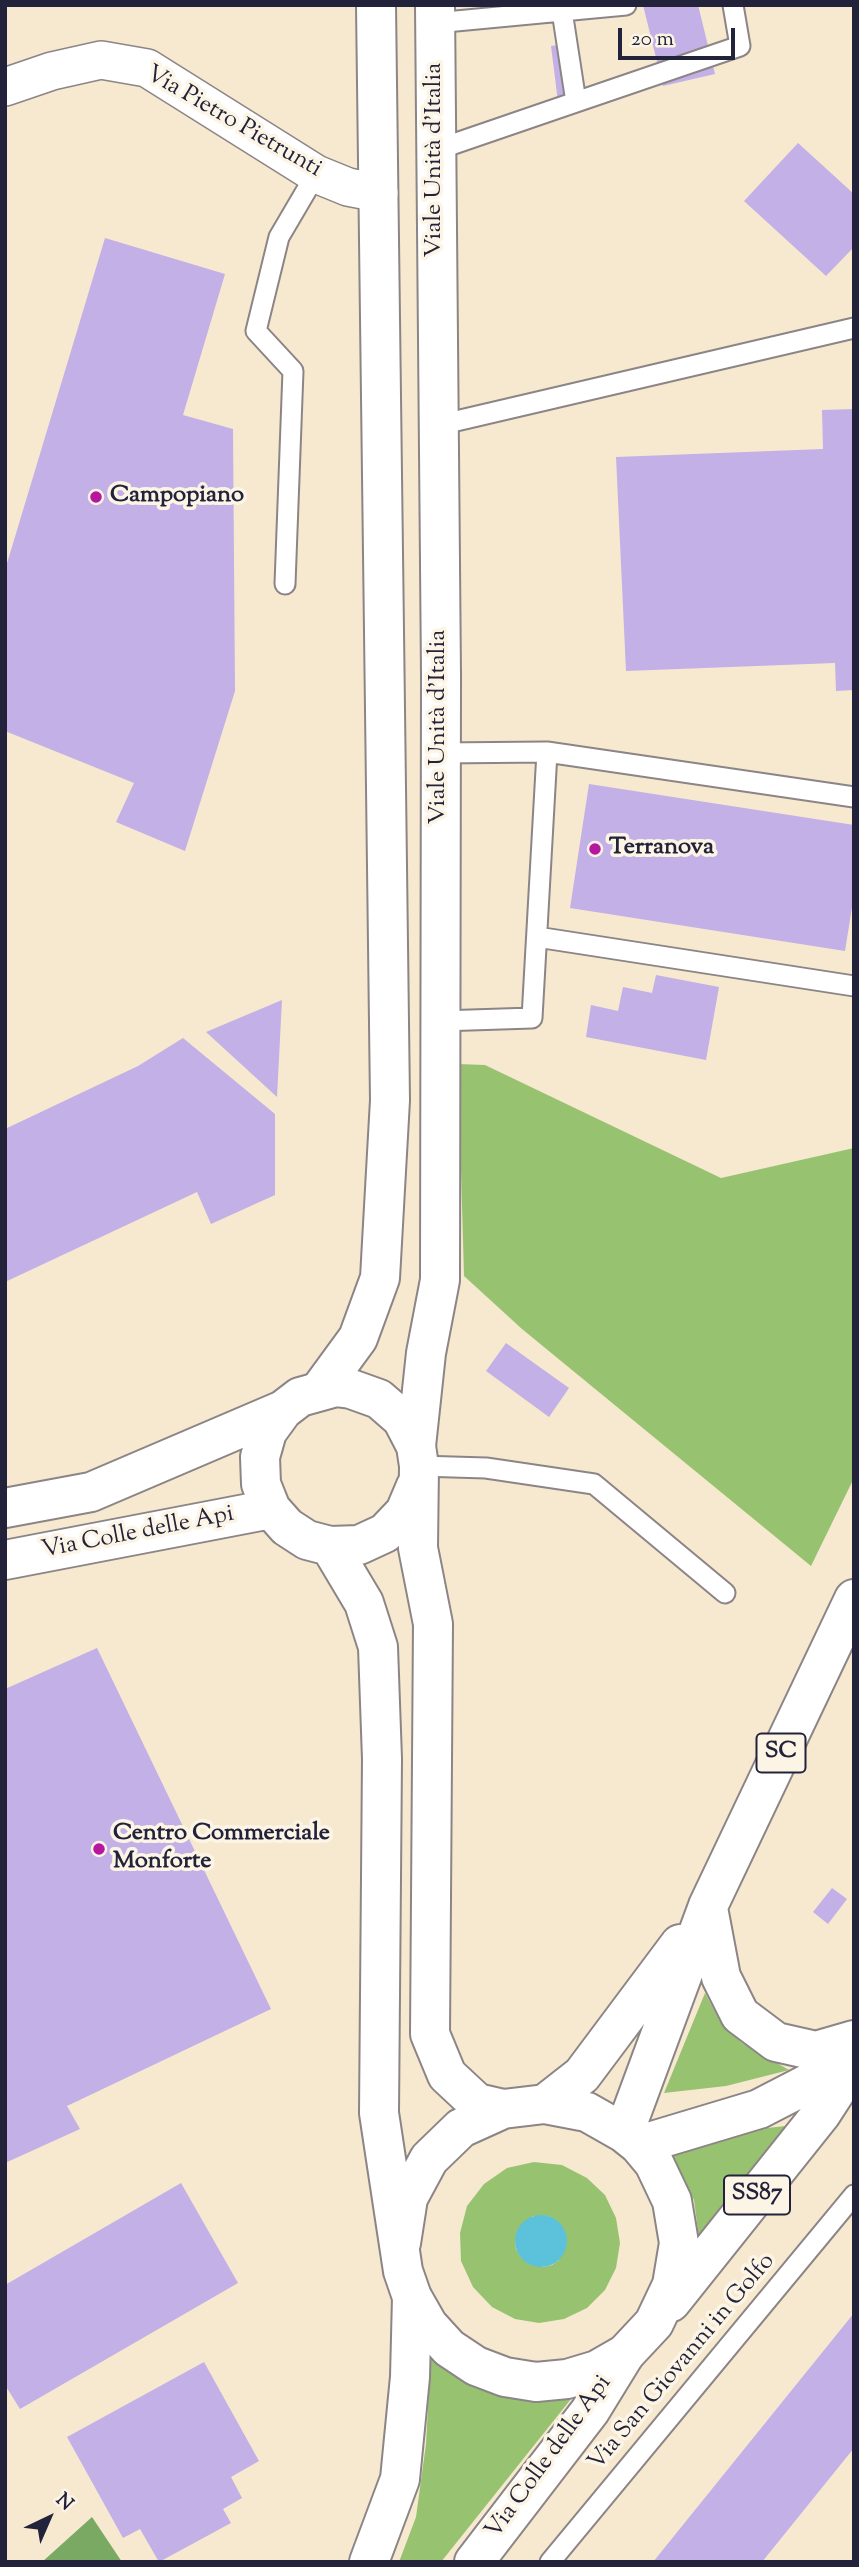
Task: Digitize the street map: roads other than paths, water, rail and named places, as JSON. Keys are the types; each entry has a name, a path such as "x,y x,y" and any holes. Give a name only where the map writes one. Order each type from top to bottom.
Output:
{"main road":[{"path":"320,1390 358,1338 380,1278 390,1100 376,5"},
{"name":"Viale Unità d'Italia","path":"417,1466 426,1353 440,1280 439,425 435,14"},
{"path":"417,1466 405,1512 384,1533 359,1545 330,1546 307,1540 287,1527 271,1509 261,1484 260,1457 267,1432 283,1410 300,1397 320,1390 351,1389 379,1399 402,1419 417,1466 418,1548 433,1625 430,2034 447,2074 477,2103 503,2109"},
{"name":"Via Colle delle Api","path":"5,1508 91,1492 283,1410"},
{"name":"Via Colle delle Api","path":"5,1560 271,1509"},
{"path":"330,1546 364,1603 378,1647 382,1759 379,2113 401,2243 403,2271 412,2297 428,2325 449,2348 476,2366 505,2377 536,2382 568,2379 597,2370 625,2354 654,2323 672,2286 679,2243 673,2201 654,2163 631,2139 587,2112 545,2104 503,2109 461,2128 429,2159 408,2198 401,2243"},
{"name":"SC","path":"631,2139 708,1906 854,1599"},
{"path":"708,1906 721,1977 740,2015 776,2042 816,2051 854,2040"},
{"name":"SC","path":"545,2104 582,2076 708,1906"},
{"path":"631,2139 759,2109 821,2077 854,2050"},
{"name":"SS87","path":"654,2323 821,2114 854,2063"},
{"path":"369,2562 400,2479 410,2377 412,2297"},
{"name":"Via Colle delle Api","path":"474,2562 590,2411 625,2354"}],"street":[{"name":"Via Pietro Pietrunti","path":"5,87 51,71 101,60 147,68 316,174 348,187 379,193"}],"lane":[{"path":"435,14 562,11 626,5"},
{"path":"436,150 740,46 733,5"},
{"path":"562,11 576,102"},
{"path":"285,584 293,371 256,331 279,237 316,174"},
{"path":"439,425 854,328"},
{"path":"440,753 547,752 854,797"},
{"path":"440,1021 531,1018 547,752"},
{"path":"537,936 854,986"},
{"path":"417,1466 486,1468 594,1485 725,1593"},
{"name":"Via San Giovanni in Golfo","path":"550,2562 854,2195"}],"water":[{"path":"541,2215 551,2217 559,2223 565,2231 565,2251 559,2259 551,2265 541,2267 531,2265 523,2259 517,2251 515,2241 517,2231 523,2223 531,2217"}],"place":[{"name":"Campopiano","path":"96,497"},
{"name":"Terranova","path":"595,849"},
{"name":"Centro Commerciale Monforte","path":"99,1849"}]}
